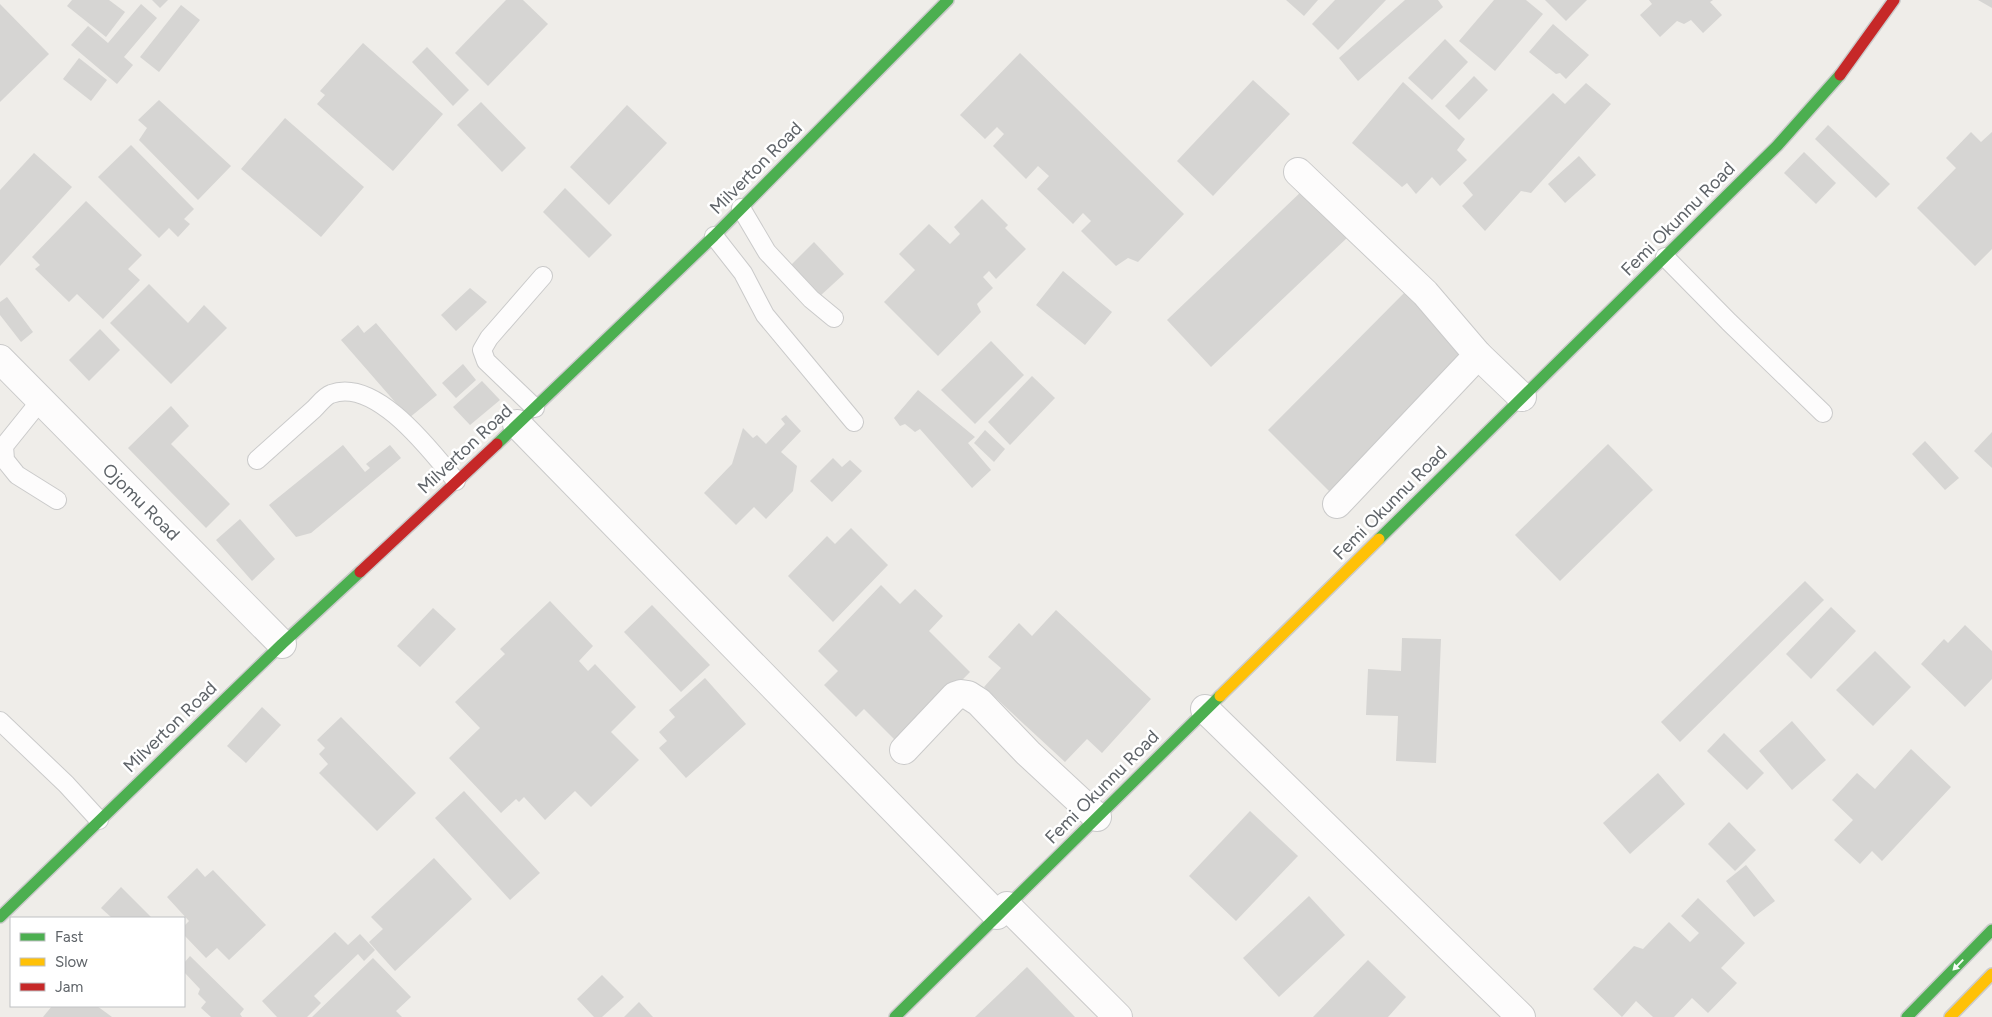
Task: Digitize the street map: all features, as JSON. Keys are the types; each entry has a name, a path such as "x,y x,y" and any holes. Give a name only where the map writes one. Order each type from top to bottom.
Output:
{"street":[{"name":"Milverton Road","path":"0,917 282,644 526,416 714,236 948,0"},
{"name":"Femi Okunnu Road","path":"895,1017 1777,146 1837,79 1894,0"},
{"path":"1298,172 1425,293 1478,355 1522,397"},
{"path":"1337,504 1478,355"},
{"name":"Ojomu Road","path":"0,359 282,644"},
{"path":"526,416 1002,910 1118,1017"},
{"path":"904,750 956,696 961,694 968,695 979,702 1028,753 1098,817"},
{"path":"1205,709 1521,1017"},
{"path":"1907,1017 1992,930"},
{"path":"1950,1017 1992,974"}],"lane":[{"path":"741,208 767,252 811,299 834,318"},
{"path":"714,236 743,273 765,315 854,422"},
{"path":"1665,257 1728,322 1823,413"},
{"path":"526,416 486,361 482,350 489,338 543,276"},
{"path":"257,460 330,394 352,391 374,401 392,413 421,439 456,481"},
{"path":"41,400 4,446 5,460 17,475 56,500"},
{"path":"0,721 66,784 100,820"}],"building":[{"path":"72,0 109,0 125,12 106,37 67,6"},
{"path":"152,0 168,0 160,8"},
{"path":"506,0 523,0 548,24 488,86 455,53"},
{"path":"1286,0 1318,0 1304,16"},
{"path":"1335,0 1386,0 1338,50 1312,24"},
{"path":"1405,0 1438,0 1443,7 1358,81 1339,58"},
{"path":"1494,0 1526,0 1543,14 1495,71 1459,41"},
{"path":"1545,0 1587,0 1566,21"},
{"path":"1649,0 1713,0 1710,2 1722,15 1703,33 1691,20 1684,24 1677,21 1660,37 1640,15 1652,4"},
{"path":"1978,0 1992,0 1992,8"},
{"path":"0,4 49,54 0,102"},
{"path":"141,4 157,18 124,57 133,65 117,84 71,45 88,26 108,43"},
{"path":"181,5 200,20 159,72 140,57"},
{"path":"1553,24 1589,55 1566,79 1560,73 1556,74 1529,52"},
{"path":"1445,39 1468,62 1432,100 1408,78"},
{"path":"363,43 443,114 393,171 317,104 325,95 320,91"},
{"path":"427,47 469,90 453,106 412,62"},
{"path":"1020,53 1184,214 1138,262 1128,258 1116,266 1081,231 1091,221 1083,213 1073,224 1037,189 1049,176 1038,166 1026,179 993,146 1004,134 997,127 985,139 960,115"},
{"path":"79,58 107,80 91,101 63,79"},
{"path":"1474,76 1488,90 1459,120 1445,106"},
{"path":"1253,80 1290,114 1213,196 1177,161"},
{"path":"1403,82 1465,139 1457,150 1467,160 1440,186 1432,177 1416,194 1407,183 1402,187 1352,143"},
{"path":"1586,83 1611,104 1531,193 1521,191 1485,231 1462,206 1473,195 1463,183 1553,93 1565,104"},
{"path":"159,100 231,166 198,200 139,140 147,128 138,120"},
{"path":"481,102 526,148 502,172 457,125"},
{"path":"627,105 667,143 609,205 570,167"},
{"path":"285,118 364,187 321,237 241,169"},
{"path":"1828,125 1890,184 1876,198 1815,139"},
{"path":"1971,132 1981,142 1992,132 1992,249 1975,266 1917,208 1956,168 1946,158"},
{"path":"131,145 194,209 184,219 190,224 178,237 169,228 159,238 98,177"},
{"path":"1804,152 1836,183 1816,204 1784,173"},
{"path":"34,153 72,187 0,266 0,190"},
{"path":"1579,156 1596,175 1565,203 1548,184"},
{"path":"565,188 612,235 589,258 543,212"},
{"path":"1304,189 1349,236 1211,367 1167,320"},
{"path":"982,199 1008,225 1005,228 1026,249 996,279 989,271 983,277 993,288 977,304 981,312 938,356 884,302 915,270 899,254 929,224 950,244 960,234 954,227"},
{"path":"86,201 142,255 128,269 140,280 103,319 77,294 69,302 35,269 40,265 32,257"},
{"path":"814,242 844,274 820,296 791,265"},
{"path":"1063,271 1112,312 1085,345 1036,305"},
{"path":"149,284 188,323 204,305 227,328 171,384 110,323"},
{"path":"470,288 487,302 456,331 441,315"},
{"path":"1408,289 1469,350 1329,491 1268,430"},
{"path":"7,297 33,332 21,342 0,315 0,302"},
{"path":"376,323 437,395 409,418 341,340 358,325 364,333"},
{"path":"100,329 120,350 89,381 69,360"},
{"path":"991,341 1024,375 975,424 941,390"},
{"path":"463,364 476,380 456,398 442,383"},
{"path":"1032,376 1055,398 1010,445 988,422"},
{"path":"482,381 500,400 470,425 453,407"},
{"path":"918,390 975,437 968,443 991,470 972,488 920,429 915,432 905,424 900,426 894,418"},
{"path":"171,406 189,426 171,444 230,504 206,528 128,448"},
{"path":"786,415 801,431 781,452 797,466 793,491 766,519 754,507 736,525 704,493 732,464 743,428 753,438 757,435 766,444 785,424 781,419"},
{"path":"985,430 1005,449 994,462 974,443"},
{"path":"1992,432 1992,468 1974,451"},
{"path":"1925,441 1959,478 1945,490 1912,454"},
{"path":"1608,444 1653,490 1560,581 1515,535"},
{"path":"343,445 365,472 370,468 366,464 390,445 401,458 311,533 296,537 269,505"},
{"path":"833,458 842,467 850,460 862,471 832,502 810,481"},
{"path":"240,519 275,559 252,581 216,540"},
{"path":"851,528 888,565 833,622 788,576 827,536 835,544"},
{"path":"1805,581 1824,600 1680,742 1661,722"},
{"path":"881,585 900,604 915,589 943,616 929,631 970,672 899,744 864,709 856,717 824,685 838,671 818,651"},
{"path":"550,601 593,646 579,661 588,671 595,664 636,707 611,732 639,760 591,807 575,791 545,820 524,797 519,802 516,799 501,813 449,758 480,728 455,702 505,654 500,649"},
{"path":"652,605 710,665 681,692 624,632"},
{"path":"1831,607 1856,631 1811,679 1786,654"},
{"path":"433,608 456,629 420,667 397,646"},
{"path":"1056,610 1151,699 1102,753 1087,739 1065,762 984,687 1001,668 988,657 1019,623 1032,636"},
{"path":"1965,625 1992,651 1992,679 1965,707 1921,664 1944,639 1948,643"},
{"path":"1402,638 1441,639 1436,763 1396,761 1398,716 1366,715 1368,669 1401,671"},
{"path":"1875,651 1911,687 1873,726 1836,690"},
{"path":"705,678 746,724 686,778 659,748 667,741 659,732 675,717 669,710"},
{"path":"262,707 281,725 246,763 227,746"},
{"path":"341,717 416,793 377,831 319,773 328,764 319,754 325,748 317,740"},
{"path":"1792,721 1826,760 1792,790 1759,751"},
{"path":"1724,733 1764,773 1747,790 1707,751"},
{"path":"1911,749 1951,787 1882,861 1872,851 1860,864 1834,840 1853,820 1832,800 1857,773 1875,789"},
{"path":"1658,773 1685,804 1630,854 1603,823"},
{"path":"464,791 540,873 510,900 435,818"},
{"path":"1250,811 1298,856 1236,921 1189,876"},
{"path":"1729,822 1756,850 1735,871 1708,844"},
{"path":"434,858 472,899 395,971 369,942 383,929 371,917"},
{"path":"1746,865 1775,901 1754,917 1726,881"},
{"path":"197,868 205,877 213,870 266,925 229,960 217,948 206,958 185,936 185,925 189,921 167,897"},
{"path":"121,887 151,917 111,917 101,908"},
{"path":"1309,896 1345,935 1279,997 1243,958"},
{"path":"1698,898 1745,943 1721,968 1737,983 1708,1013 1692,998 1674,1017 1653,1017 1636,1001 1622,1017 1593,989 1634,946 1643,949 1669,922 1690,942 1699,933 1681,916"},
{"path":"335,932 348,945 360,934 375,950 364,961 358,954 314,996 321,1003 307,1017 277,1017 262,1001"},
{"path":"190,956 244,1009 240,1014 242,1017 211,1017 201,1008 206,1002 198,994 200,989 185,973 185,962"},
{"path":"373,958 411,997 396,1011 402,1017 312,1017"},
{"path":"1368,960 1406,997 1388,1017 1313,1017"},
{"path":"1027,967 1075,1017 975,1017"},
{"path":"602,975 624,997 602,1017 594,1017 577,999"},
{"path":"639,1002 653,1017 624,1017"},
{"path":"51,1007 98,1007 112,1017 43,1017"}],"traffic: fast":[{"path":"497,444 714,236 948,0"},
{"path":"1379,539 1777,146 1840,75"},
{"path":"0,917 282,644 360,572"},
{"path":"895,1017 1220,696"},
{"path":"1907,1017 1992,930"}],"traffic: slow":[{"path":"1220,696 1379,539"},
{"path":"1950,1017 1992,974"}],"traffic: jam":[{"path":"1840,75 1894,0"},
{"path":"360,572 497,444"}]}
